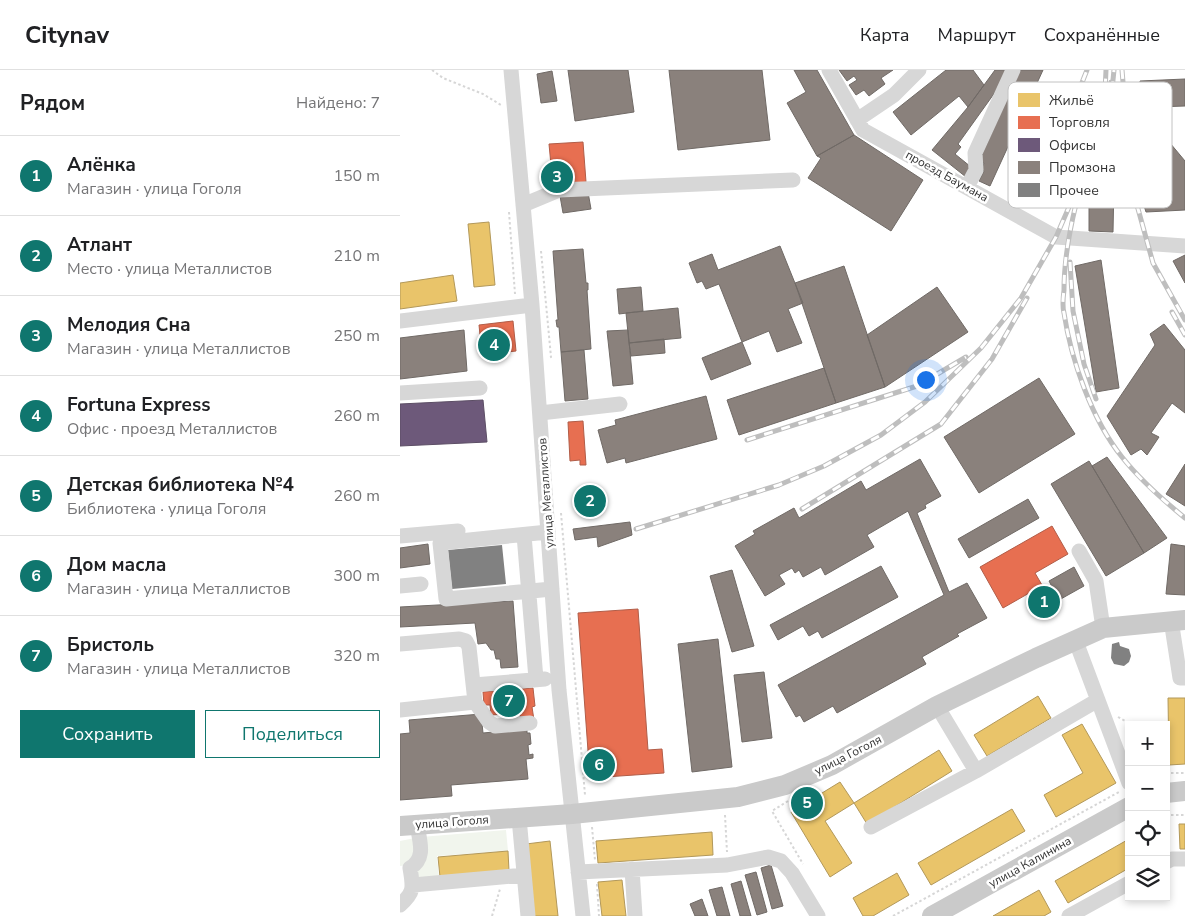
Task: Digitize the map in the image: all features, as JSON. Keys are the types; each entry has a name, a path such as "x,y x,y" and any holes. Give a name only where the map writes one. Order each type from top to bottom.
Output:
{"main road":[{"name":"улица Гоголя","path":"408,825 582,813 738,797 784,785 832,765 937,706 1075,639 1103,628 1178,620"},
{"path":"1170,793 1185,791"},
{"name":"улица Калинина","path":"932,916 1125,795"}],"street":[{"name":"улица Металлистов","path":"511,70 532,305 558,677 582,813 578,872 583,916"},
{"name":"проезд Баумана","path":"829,70 863,130 1056,237 1185,246"},
{"path":"857,120 894,95 919,70"},
{"path":"967,187 976,170 975,153 1013,70"},
{"path":"524,205 559,190 793,180"},
{"path":"400,321 532,305"},
{"path":"400,393 480,388"},
{"path":"540,413 620,404"},
{"path":"526,530 440,543 446,599 552,589"},
{"path":"526,530 528,591 536,679"},
{"path":"400,536 526,530 548,532"},
{"path":"1079,551 1096,580 1103,628"},
{"path":"400,586 421,584"},
{"path":"1178,620 1180,678 1185,678"},
{"path":"1075,639 1098,700 1125,791"},
{"path":"400,644 463,640 469,647 475,702 492,726 530,724"},
{"path":"474,685 558,677"},
{"path":"871,827 976,771 1098,700"},
{"path":"400,710 475,702"},
{"path":"937,706 976,771"},
{"path":"519,818 528,916"},
{"path":"400,905 410,895 412,885 405,869 418,863 420,857 408,825"},
{"path":"578,872 727,865 768,857 781,862 792,873 818,916"},
{"path":"1170,860 1185,859"},
{"path":"632,869 635,916"},
{"path":"412,885 524,875"},
{"path":"1069,916 1125,885"}],"path":[{"path":"432,70 443,78 483,94 503,107"},
{"path":"542,254 551,357 547,360"},
{"path":"560,510 585,794 590,800 582,813"},
{"path":"1170,773 1185,773"},
{"path":"893,916 1125,795"},
{"path":"725,808 727,865"},
{"path":"772,811 805,868"},
{"path":"1170,815 1185,815"},
{"path":"492,916 503,877"}],"shaded area":[{"path":"506,830 508,851 437,856 439,877 418,879 417,867 421,837"},
{"path":"415,838 417,856 409,865 400,866 400,841"}],"building: Жильё":[{"path":"489,222 495,285 474,287 468,224"},
{"path":"453,275 457,301 400,309 400,283"},
{"path":"1038,696 1051,718 987,756 974,735"},
{"path":"1168,698 1185,698 1185,764 1170,765 1170,721 1168,721"},
{"path":"1082,724 1116,783 1056,817 1044,795 1083,773 1062,735"},
{"path":"939,750 952,771 867,824 854,803"},
{"path":"840,782 854,803 825,821 852,863 830,877 791,812"},
{"path":"1012,809 1025,831 931,885 918,863"},
{"path":"1179,824 1185,824 1185,849 1180,849"},
{"path":"712,832 713,855 598,863 596,841"},
{"path":"550,841 558,916 534,916 526,844"},
{"path":"1125,841 1125,870 1068,903 1055,881"},
{"path":"508,851 509,871 440,877 438,857"},
{"path":"897,873 909,895 873,916 863,916 853,898"},
{"path":"622,880 626,916 602,916 598,882"},
{"path":"1039,890 1051,912 1044,916 993,916"}],"building: Торговля":[{"path":"583,142 586,182 553,186 549,144"},
{"path":"513,321 516,351 482,355 479,325"},
{"path":"583,421 586,465 580,465 580,460 570,461 568,422"},
{"path":"1052,526 1068,554 1035,573 1053,604 1042,611 1031,592 1003,608 980,567"},
{"path":"638,609 648,750 662,749 664,773 590,778 578,613"},
{"path":"533,688 535,706 532,707 534,720 520,719 520,713 491,715 490,705 484,705 483,692"}],"building: Офисы":[{"path":"483,400 487,442 400,446 400,404"}],"building: Промзона":[{"path":"568,70 628,70 634,112 575,121"},
{"path":"669,70 762,70 770,140 678,150"},
{"path":"794,70 817,70 854,135 817,156 787,103 806,92"},
{"path":"839,70 893,70 881,78 885,84 869,96 864,90 856,95 849,85 857,80 854,76 847,81"},
{"path":"946,70 973,70 984,85 968,107 959,96 911,135 893,112"},
{"path":"995,70 1011,70 958,144 961,147 955,154 971,167 966,177 932,150 968,107"},
{"path":"1020,70 1043,70 1038,82 1015,82"},
{"path":"552,71 557,101 541,103 537,74"},
{"path":"1185,79 1185,106 1172,106 1172,82 1140,81"},
{"path":"1008,97 1008,147 990,186 979,181 984,171 981,169 984,163 979,161"},
{"path":"854,135 923,180 891,231 808,178 821,158 817,156"},
{"path":"1172,145 1185,161 1185,210 1146,212 1145,208 1172,208"},
{"path":"588,192 591,209 563,213 560,196"},
{"path":"1089,208 1113,208 1113,232 1089,231"},
{"path":"780,246 803,303 788,309 802,343 777,352 769,331 742,342 719,284 706,289 702,281 697,283 689,263 712,254 718,270"},
{"path":"583,249 586,283 588,283 591,349 561,352 559,327 557,327 556,320 558,320 553,251"},
{"path":"1185,255 1185,283 1173,261"},
{"path":"1101,260 1119,388 1096,392 1075,266"},
{"path":"844,266 885,387 836,403 795,283"},
{"path":"641,287 643,311 619,314 617,289"},
{"path":"937,287 968,332 885,387 867,335"},
{"path":"678,308 681,338 629,343 626,313"},
{"path":"1164,324 1185,350 1185,413 1172,403 1151,433 1159,437 1147,455 1141,449 1131,455 1107,416 1155,345 1150,334"},
{"path":"464,330 467,371 400,379 400,338"},
{"path":"628,330 633,384 613,386 607,331"},
{"path":"664,339 665,353 631,356 629,343"},
{"path":"742,342 751,364 711,380 702,358"},
{"path":"584,350 588,399 565,401 561,352"},
{"path":"824,368 836,403 739,435 727,400"},
{"path":"1039,378 1075,434 979,493 944,437"},
{"path":"706,396 717,439 626,463 625,458 607,463 598,430 616,425 615,420"},
{"path":"1107,457 1167,538 1144,553 1092,466"},
{"path":"920,459 941,496 925,505 926,508 917,513 949,592 967,583 987,618 957,634 959,636 922,657 926,664 837,713 833,706 804,722 800,715 796,717 778,685 944,595 908,511 867,535 874,547 825,575 821,567 803,577 799,570 795,573 792,568 779,575 785,584 765,596 735,546 755,534 753,531 794,508 799,518 861,481 866,490"},
{"path":"1089,461 1144,553 1106,576 1051,484"},
{"path":"1185,464 1185,506 1166,494"},
{"path":"602,491 603,509 578,512 576,493"},
{"path":"1028,499 1039,518 969,558 958,539"},
{"path":"630,522 632,535 598,547 597,537 575,540 573,529"},
{"path":"428,544 430,564 400,568 400,548"},
{"path":"1171,544 1185,546 1185,595 1166,594"},
{"path":"881,566 898,597 822,638 818,631 809,636 803,626 778,640 770,625"},
{"path":"1074,567 1084,586 1059,600 1049,581"},
{"path":"732,570 754,646 732,652 710,576"},
{"path":"513,601 518,667 501,668 500,659 496,659 494,650 491,650 486,643 478,644 475,623 400,627 400,607"},
{"path":"718,639 732,767 692,772 678,644"},
{"path":"764,672 772,738 742,742 734,675"},
{"path":"481,714 483,733 514,730 527,726 527,733 530,733 531,744 528,745 529,755 533,754 533,758 526,759 528,779 451,785 452,796 400,800 400,734 410,733 409,720"},
{"path":"771,865 783,906 772,909 761,868"},
{"path":"756,872 767,912 757,915 745,875"},
{"path":"741,881 751,916 740,916 731,884"},
{"path":"722,887 730,916 717,916 709,890"},
{"path":"702,899 708,916 695,916 690,904"}],"building: Прочее":[{"path":"502,545 506,584 452,589 448,550"},
{"path":"1119,642 1120,646 1129,649 1131,656 1129,662 1124,666 1114,664 1111,658 1112,644"}],"railway":[{"path":"1082,82 1087,70"},
{"path":"1105,82 1106,70"},
{"path":"1113,82 1114,70"},
{"path":"1122,70 1123,82"},
{"path":"636,529 779,485 824,466 881,435 925,402 981,348 1021,298 1056,237 1069,208"},
{"path":"1075,208 1066,257 1063,310 1072,350 1084,389 1101,426 1122,457 1144,482 1185,518"},
{"path":"1138,208 1153,263 1185,320"},
{"path":"1070,262 1073,311 1084,364 1096,399"},
{"path":"802,509 941,424 992,359 1027,298"},
{"path":"1172,312 1185,335"},
{"path":"747,440 917,386 966,357"}],"place":[{"name":"Мелодия Сна","path":"557,177"},
{"name":"Fortuna Express","path":"494,345"},
{"name":"Атлант","path":"590,501"},
{"name":"Алёнка","path":"1044,602"},
{"name":"Бристоль","path":"509,701"},
{"name":"Дом масла","path":"599,765"},
{"name":"Детская библиотека №4","path":"807,803"}]}
